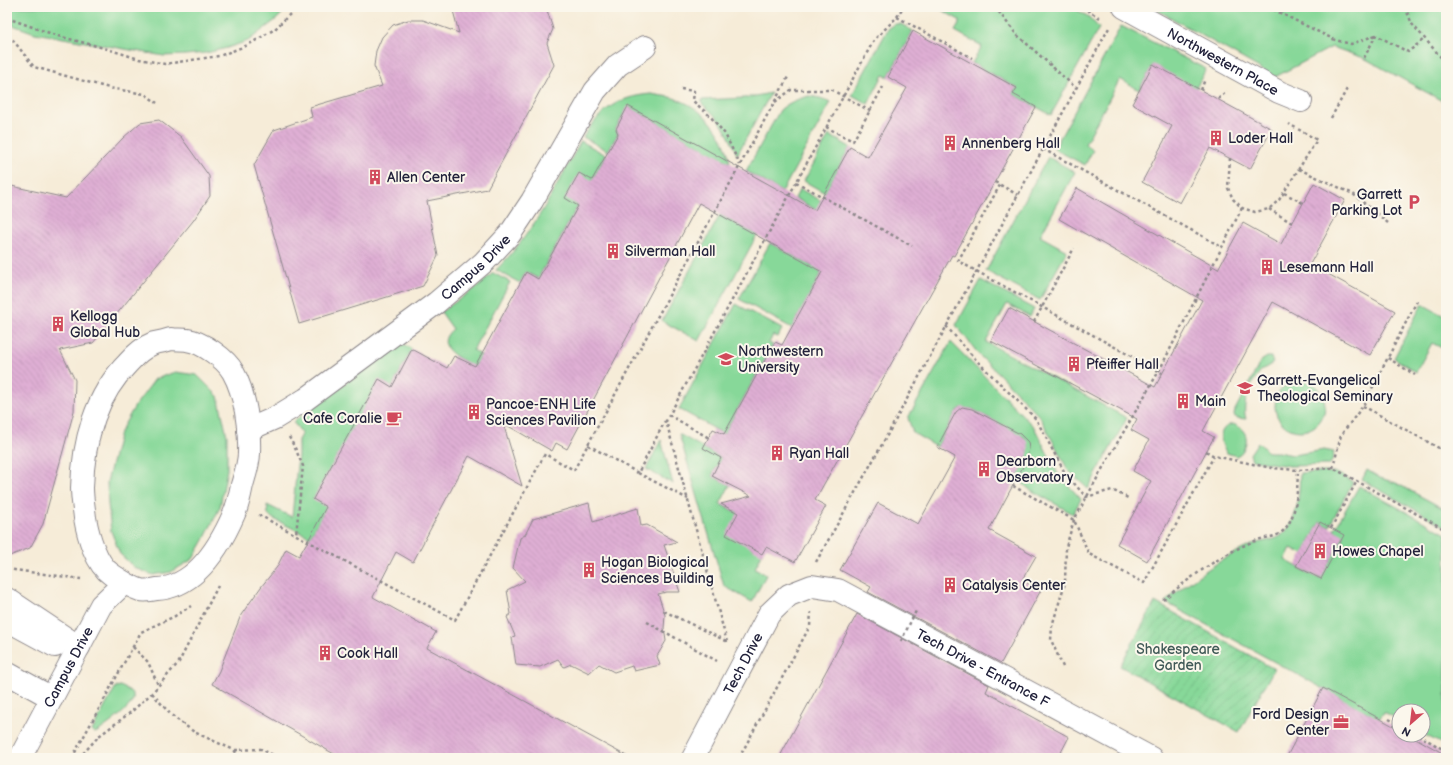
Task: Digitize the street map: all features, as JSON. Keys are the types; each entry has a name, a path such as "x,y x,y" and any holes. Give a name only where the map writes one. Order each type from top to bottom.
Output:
{"lane":[{"name":"Northwestern Place","path":"1124,7 1278,92 1301,101"},
{"name":"Campus Drive","path":"248,430 275,418 306,399 436,303 484,262 510,234 532,201 595,90 618,65 645,47"},
{"path":"171,340 187,340 204,346 219,357 232,370 239,385 244,403 248,430 249,454 235,513 219,544 200,568 181,583 164,589 141,590 124,583 107,571 93,549 87,527 82,488 85,450 91,427 107,389 122,369 137,353 154,344 171,340"},
{"name":"Campus Drive","path":"20,758 101,605 124,583"},
{"name":"Tech Drive - Entrance F","path":"812,586 838,590 1151,758"},
{"name":"Tech Drive","path":"693,758 736,674 770,614 789,595 812,586"},
{"path":"7,599 76,652"},
{"path":"7,620 76,652"},
{"path":"7,673 52,698"}],"path":[{"path":"7,18 58,36 139,59 165,64 219,56 248,45 275,29 297,7"},
{"path":"638,473 874,40 897,17 903,7"},
{"path":"995,7 1016,34 1076,88"},
{"path":"1268,7 1335,40 1351,44 1376,35 1408,52 1424,39"},
{"path":"1282,13 1286,7"},
{"path":"1405,7 1412,24 1446,63"},
{"path":"897,17 972,58"},
{"path":"739,758 810,626 812,586 817,559 889,432 1111,24"},
{"path":"1364,58 1376,35"},
{"path":"7,38 13,40 34,67 109,88 145,94 157,103"},
{"path":"256,513 455,620 545,454 574,470 788,77"},
{"path":"1201,90 1205,78"},
{"path":"1331,118 1348,87"},
{"path":"681,88 694,91 693,101 710,116 725,134 740,166"},
{"path":"826,127 853,142 883,88"},
{"path":"773,103 791,90 832,90 870,111"},
{"path":"1218,99 1227,91"},
{"path":"1230,158 1228,188 1232,199 1242,208 1255,212 1269,209 1279,200 1317,140"},
{"path":"1043,148 1222,247"},
{"path":"1299,169 1353,194 1388,223"},
{"path":"796,182 912,246"},
{"path":"995,182 1018,194"},
{"path":"1000,184 958,261 1162,372"},
{"path":"1284,193 1303,203"},
{"path":"1063,667 1051,640 1052,626 1065,583 1066,547 1074,520 1159,371 1242,208"},
{"path":"1269,209 1292,223"},
{"path":"1034,322 1074,248"},
{"path":"1333,468 1341,435 1363,406 1417,301"},
{"path":"946,326 977,361 1036,419 1065,473 1086,497"},
{"path":"1388,358 1415,375"},
{"path":"1363,406 1446,452"},
{"path":"668,416 708,438"},
{"path":"666,421 736,674"},
{"path":"286,433 303,466 296,535"},
{"path":"588,445 688,500"},
{"path":"1206,451 1214,456 1272,468 1298,470 1333,468 1446,530"},
{"path":"1013,486 1074,520 1089,554 1144,584 1214,456"},
{"path":"1164,600 1190,578 1220,559 1239,548 1260,539 1273,538 1283,531 1289,522 1297,500 1298,470"},
{"path":"1331,528 1357,481"},
{"path":"1086,497 1112,490 1128,498"},
{"path":"7,569 81,579 85,584"},
{"path":"79,758 100,736 131,712 152,693 179,662 219,584"},
{"path":"210,594 216,590"},
{"path":"72,758 141,632 175,616 193,605"},
{"path":"664,611 727,641"},
{"path":"647,622 736,674"},
{"path":"133,647 148,662 158,685"},
{"path":"152,693 171,715 194,732 234,750 261,749 278,758"},
{"path":"1431,742 1446,751"},
{"path":"234,750 240,758"}],"green space":[{"path":"7,7 288,7 277,19 248,41 206,53 164,56 35,33 7,23"},
{"path":"936,7 1072,7 1089,17 1099,28 1051,115 1013,94 1017,88 972,63 982,46 955,31 961,21"},
{"path":"1152,7 1446,7 1446,103 1364,58 1332,47 1275,77"},
{"path":"895,24 901,24 913,31 888,77 883,75 868,104 852,95 888,29"},
{"path":"1121,26 1206,69 1196,88 1153,65 1139,90 1120,79 1085,144 1093,150 1085,165 1054,149"},
{"path":"771,93 737,155 719,120 702,104 702,100 745,98"},
{"path":"651,94 679,100 688,104 706,117 719,133 728,153 730,163 631,108 626,110 616,129 618,134 608,151 583,137 597,119 611,106 629,98"},
{"path":"809,96 831,102 782,192 746,171 780,110 794,101"},
{"path":"829,135 850,147 825,193 804,181"},
{"path":"581,141 606,155 540,275 542,277 541,280 526,272 520,283 496,270 517,247 536,221"},
{"path":"1048,157 1075,172 1040,236 1067,251 1040,300 986,271"},
{"path":"800,189 911,250 906,260 795,198"},
{"path":"720,215 757,235 699,341 662,321"},
{"path":"770,243 822,272 792,328 739,299"},
{"path":"493,273 510,282 473,350 481,355 475,367 450,352 445,341 447,335 453,329 441,312 477,287"},
{"path":"981,280 1034,309 1030,317 1007,304 986,342 1127,418 1088,489 1068,470 1040,417 980,356 956,325"},
{"path":"736,304 782,329 778,337 773,335 769,343 773,345 724,434 679,409"},
{"path":"1422,304 1446,317 1446,350 1432,343 1416,372 1394,358"},
{"path":"400,342 412,349 392,387 379,380 327,507 310,537 272,518 268,514 267,505 292,517 298,440 302,433 293,422"},
{"path":"951,342 1034,427 1058,474 1081,499 1073,514 1029,489 1017,478 1028,453 1027,442 1024,437 972,409 961,408 956,412 937,447 913,433 908,418"},
{"path":"1267,357 1271,357 1273,363 1258,374 1251,386 1245,406 1246,419 1237,418 1234,416 1235,410 1261,361"},
{"path":"175,372 197,375 218,396 227,436 227,469 220,507 193,559 171,572 153,575 135,568 120,554 111,531 107,482 120,432 135,406 155,379"},
{"path":"1300,381 1309,383 1318,388 1323,397 1325,406 1323,415 1318,424 1309,429 1300,431 1291,429 1282,424 1277,415 1275,406 1277,397 1282,388 1291,383"},
{"path":"1233,424 1240,428 1246,435 1245,446 1241,453 1236,456 1227,453 1221,440 1224,428"},
{"path":"679,434 721,458 712,476 730,485 720,504 738,513 762,554 755,568 766,575 752,602 724,586"},
{"path":"661,440 673,484 646,469"},
{"path":"1258,442 1268,452 1293,455 1324,450 1334,452 1332,461 1329,465 1290,466 1252,460 1250,454"},
{"path":"1367,470 1380,478 1396,483 1446,510 1446,527 1362,480"},
{"path":"1300,473 1337,473 1353,482 1329,527 1320,522 1303,554 1291,548 1285,560 1320,579 1344,536 1334,530 1359,486 1446,534 1446,746 1431,738 1431,703 1391,703 1391,716 1384,712 1379,719 1165,602 1196,577 1218,562 1254,544 1275,539 1282,535 1290,526 1296,512 1299,496"},
{"name":"Shakespeare Garden","path":"1155,602 1274,669 1239,732 1120,666"},
{"path":"120,686 132,693 133,699 126,709 114,720 95,733 92,731 93,729 114,690 116,687"}],"building":[{"name":"Allen Center","path":"452,7 546,7 553,29 547,43 554,65 487,189 427,201 438,256 423,286 299,324 254,165 274,130 312,117 310,107 382,86 374,66 376,51 382,37 393,25 408,20 423,20 459,33"},
{"path":"913,31 1017,88 1013,94 1036,107 954,256 952,255 815,500 826,506 795,562 766,547 762,554 726,535 738,513 721,504 751,496 712,476 721,458 703,448 713,429 724,434 775,342 782,345 822,272 699,203 567,449 556,443 552,451 503,423 522,486 469,456 413,562 396,552 373,597 436,632 427,648 630,758 341,758 212,684 219,671 241,615 277,567 286,549 299,556 310,537 326,507 313,499 379,379 392,387 412,349 447,368 454,356 475,366 526,272 538,279 578,206 565,198 579,173 592,180 618,134 616,129 628,106 815,210 850,147 868,157 907,88 888,77"},
{"name":"Loder Hall","path":"1153,64 1272,129 1250,169 1210,148 1180,203 1142,182 1172,126 1132,104"},
{"name":"Kellogg Global Hub","path":"159,120 181,137 209,176 210,196 193,221 93,343 60,350 75,380 74,411 43,524 30,548 7,557 7,185 66,198 123,138 140,123"},
{"path":"1314,183 1345,200 1310,264 1395,311 1370,355 1273,302 1203,431 1214,437 1147,561 1117,544 1151,481 1133,471 1149,440 1131,430 1137,419 991,341 1009,308 1155,387 1202,300 1059,219 1077,188 1218,269 1243,223 1281,244"},
{"path":"962,407 972,409 1020,434 1028,442 1029,449 1026,461 989,530 1036,556 1022,580 1041,590 1001,663 868,592 871,587 840,570 878,503 918,524 955,457 937,447 956,412"},
{"name":"Hogan Biological Sciences Building","path":"589,503 593,522 638,508 641,526 647,525 677,542 664,545 680,592 658,594 665,615 664,628 666,641 657,656 660,665 634,671 632,666 614,672 599,664 589,673 571,664 564,667 558,659 540,667 516,665 512,637 515,636 507,617 511,614 507,590 525,581 513,568 520,538 525,535 533,519"},
{"name":"Howes Chapel","path":"1320,522 1344,535 1321,579 1296,566"},
{"path":"857,614 989,685 986,692 1069,737 1058,758 779,758"},
{"name":"Ford Design Center","path":"1323,688 1391,725 1391,743 1424,743 1446,755 1446,758 1286,758"}],"place":[{"name":"Loder Hall","path":"1216,138"},
{"name":"Annenberg Hall","path":"950,143"},
{"name":"Allen Center","path":"375,177"},
{"name":"Garrett Parking Lot","path":"1414,202"},
{"name":"Silverman Hall","path":"613,251"},
{"name":"Lesemann Hall","path":"1267,267"},
{"name":"Kellogg Global Hub","path":"58,324"},
{"name":"Northwestern University","path":"726,359"},
{"name":"Pfeiffer Hall","path":"1074,364"},
{"name":"Garrett-Evangelical Theological Seminary","path":"1245,388"},
{"name":"Main","path":"1183,401"},
{"name":"Pancoe-ENH Life Sciences Pavilion","path":"474,412"},
{"name":"Cafe Coralie","path":"394,418"},
{"name":"Ryan Hall","path":"777,453"},
{"name":"Dearborn Observatory","path":"984,469"},
{"name":"Howes Chapel","path":"1320,551"},
{"name":"Hogan Biological Sciences Building","path":"589,570"},
{"name":"Catalysis Center","path":"950,585"},
{"name":"Cook Hall","path":"325,653"},
{"name":"Ford Design Center","path":"1341,722"}]}
